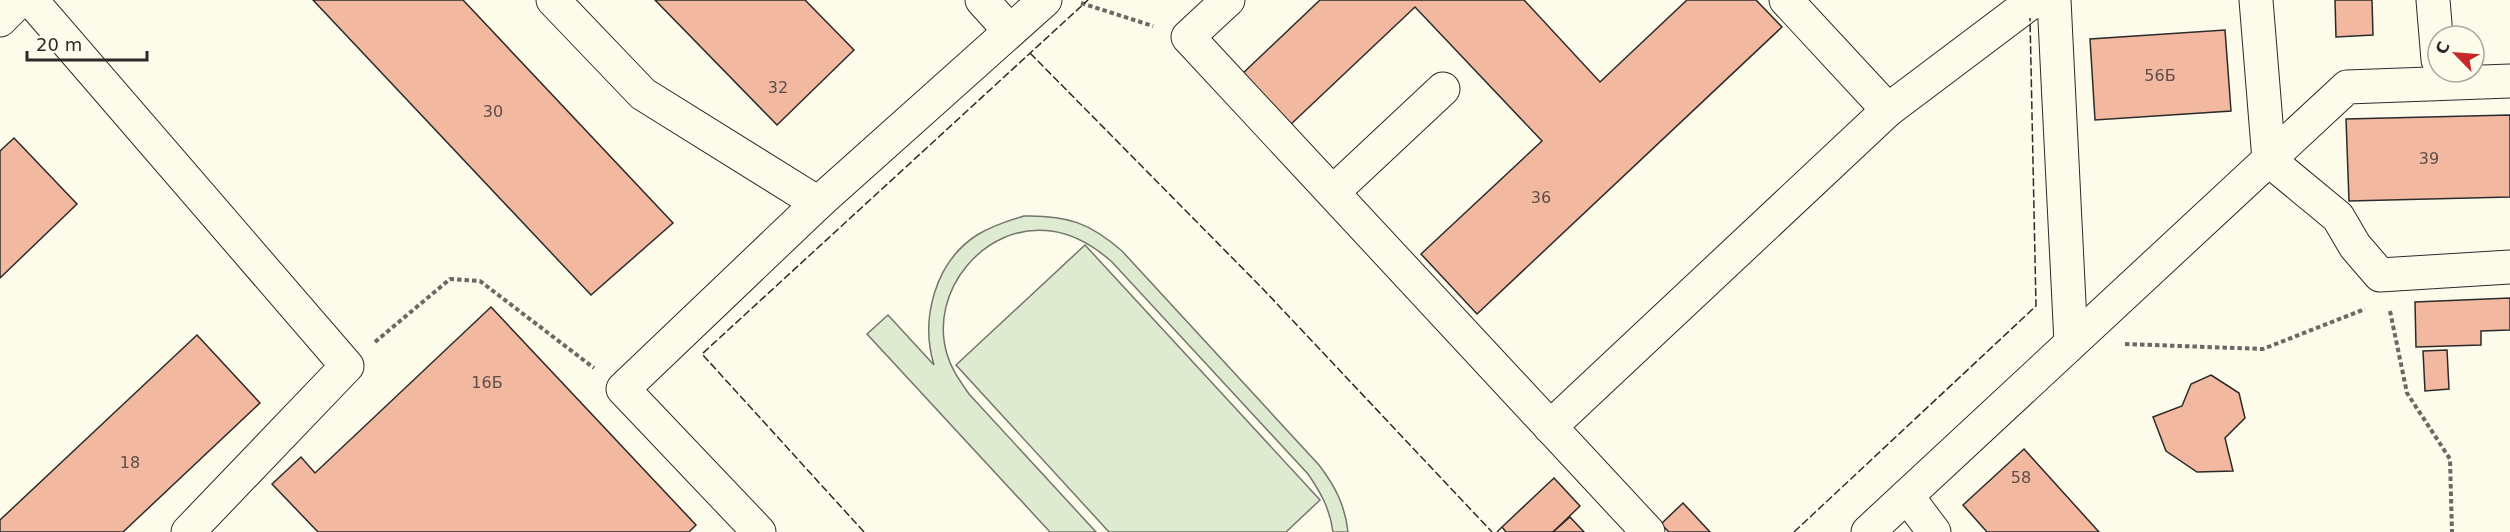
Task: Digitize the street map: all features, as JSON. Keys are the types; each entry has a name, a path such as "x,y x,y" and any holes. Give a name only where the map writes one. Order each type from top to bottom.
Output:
{"street":[{"path":"0,20 20,0"},
{"path":"31,0 347,366 188,532"},
{"path":"553,0 643,94 818,203"},
{"path":"982,0 1009,30"},
{"path":"759,532 623,389 818,203 1045,0"},
{"path":"1228,0 1188,37 1648,532"},
{"path":"1786,0 1888,110"},
{"path":"1550,427 1888,110 2030,3 2052,0 2071,343"},
{"path":"2256,0 2269,160 2338,217 2384,287 2510,267"},
{"path":"2433,0 2435,24"},
{"path":"1868,532 2347,87 2426,74"},
{"path":"2486,78 2510,81"},
{"path":"1333,192 1443,88"},
{"path":"1907,496 1934,532"}],"path":[{"path":"1079,0 1083,5 1188,37"},
{"path":"347,366 450,279 460,279 480,281 623,389"},
{"path":"2071,343 2264,349 2384,287 2407,393 2450,459 2452,532"}],"green space":[{"path":"1024,216 1053,217 1077,223 1088,227 1122,251 1319,465 1338,496 1348,532 1333,532 1324,502 1308,474 1112,262 1091,246 1068,235 1051,231 1027,231 1004,238 984,249 967,266 954,285 946,307 943,330 949,359 956,375 969,394 1096,532 1050,532 867,334 888,315 934,365 930,347 930,311 941,276 963,246 977,235"},
{"path":"1085,245 1320,500 1286,532 1109,532 956,365"}],"building":[{"path":"313,0 463,0 673,223 591,295"},
{"path":"655,0 805,0 854,50 777,125"},
{"path":"1320,0 1524,0 1600,82 1687,0 1756,0 1782,27 1477,314 1421,254 1542,141 1415,7 1289,126 1241,75"},
{"path":"2335,0 2372,0 2373,35 2336,37"},
{"path":"2225,30 2231,111 2095,120 2090,39"},
{"path":"2510,115 2510,197 2349,201 2346,119"},
{"path":"14,138 77,204 0,278 0,151"},
{"path":"2510,298 2510,330 2481,331 2481,345 2416,347 2415,302"},
{"path":"491,307 696,525 689,532 318,532 272,484 301,457 315,473"},
{"path":"197,335 260,403 123,532 0,532 0,520"},
{"path":"2447,350 2449,389 2425,391 2423,351"},
{"path":"2211,375 2239,393 2245,418 2225,438 2233,471 2197,472 2166,451 2153,417 2182,406 2191,384"},
{"path":"2024,449 2099,532 1987,532 1963,505"},
{"path":"1554,478 1580,506 1553,532 1506,532 1502,527"},
{"path":"1683,503 1710,532 1669,532 1661,524"},
{"path":"1570,517 1584,532 1553,532"}],"fence":[{"path":"864,532 702,354 1088,0"},
{"path":"1794,532 2036,306 2030,18"},
{"path":"1030,53 1263,289 1492,532"},
{"path":"1497,532 1502,527"}]}
